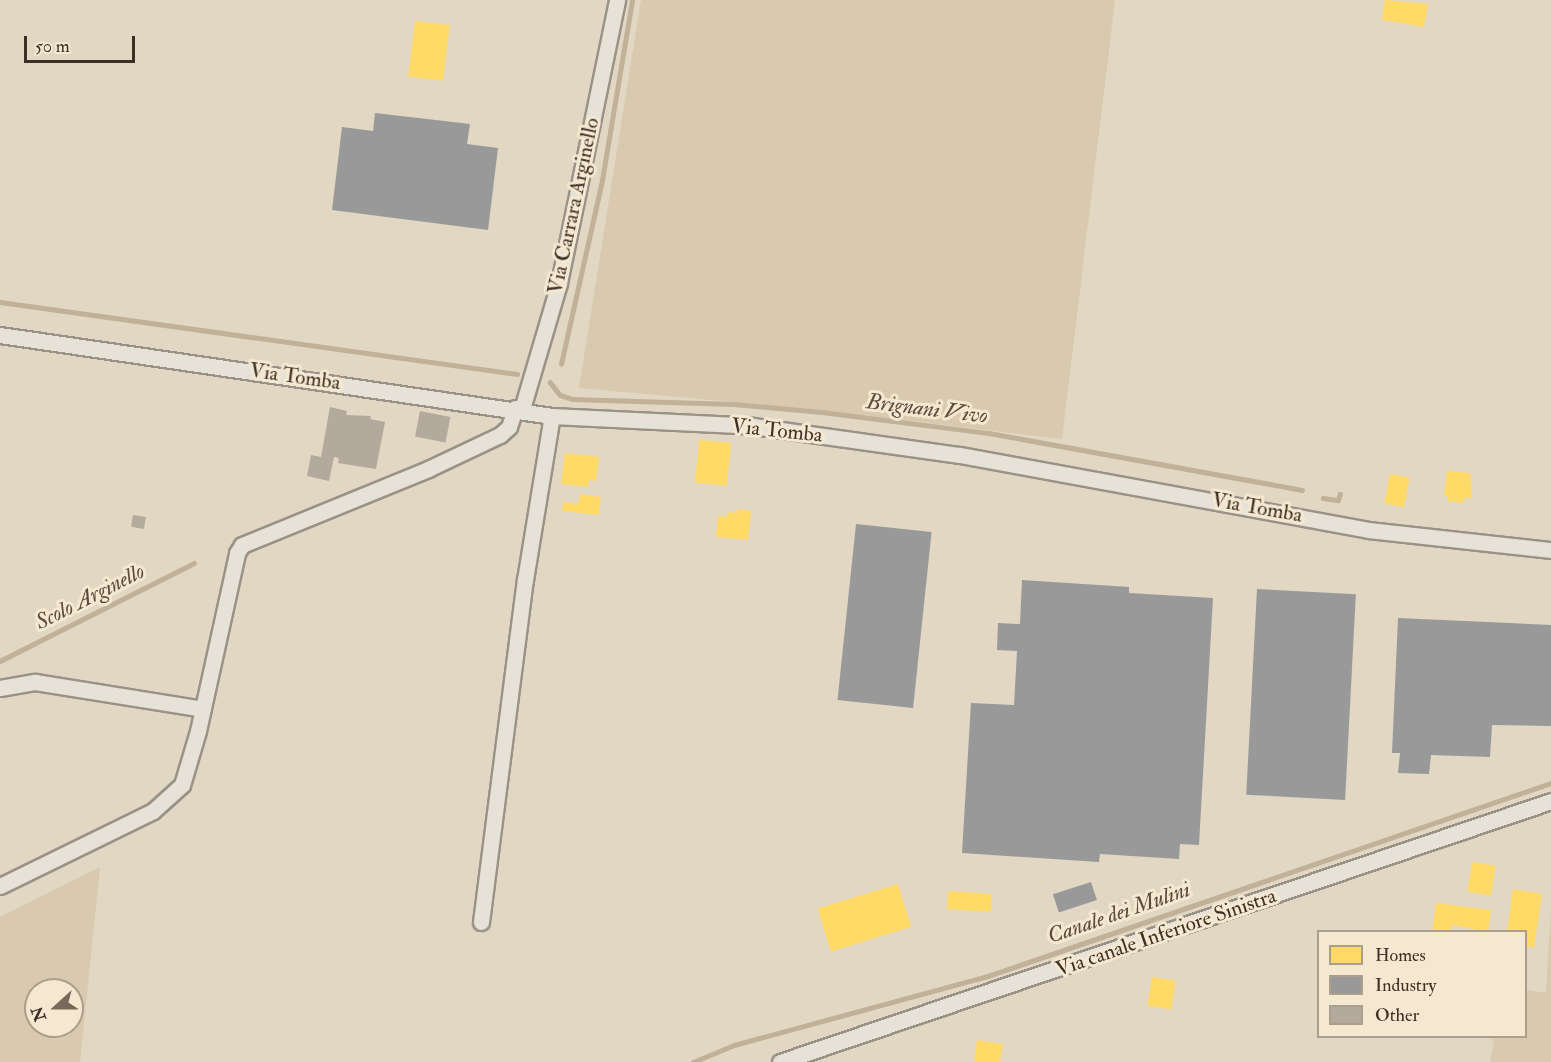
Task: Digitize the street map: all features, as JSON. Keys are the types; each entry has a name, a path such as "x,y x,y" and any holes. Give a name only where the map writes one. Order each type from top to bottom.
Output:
{"street":[{"name":"Via Carrara Arginello","path":"203,709 237,553 243,545 500,435 509,427 518,408 559,283 617,0"},
{"name":"Via Tomba","path":"0,335 518,408 552,416 753,426 960,455 1369,530 1551,550"},
{"path":"481,922 525,580 552,416"},
{"path":"0,688 35,682 203,709 188,770 173,797 108,836 0,886"},
{"name":"Via canale Inferiore Sinistra","path":"780,1062 1551,801"}],"shaded area":[{"path":"641,0 1115,0 1062,439 821,410 579,388"},
{"path":"100,867 84,1023 84,978 24,978 24,1038 82,1038 80,1062 0,1062 0,917"},
{"path":"1551,910 1551,1062 1490,1062 1494,1041 1491,1038 1527,1038 1527,990 1546,993"}],"building: Homes":[{"path":"1385,0 1428,4 1424,27 1382,20"},
{"path":"415,21 450,25 443,81 408,77"},
{"path":"699,440 731,443 727,486 695,483"},
{"path":"565,453 599,457 596,481 589,480 588,487 561,484"},
{"path":"1447,471 1470,473 1472,498 1465,497 1464,503 1448,501 1448,496 1444,496"},
{"path":"1390,474 1410,478 1404,507 1384,503"},
{"path":"580,494 601,497 599,515 562,511 563,502 578,504"},
{"path":"737,509 751,511 748,540 716,537 718,516 728,517 728,512 737,513"},
{"path":"1472,862 1496,866 1491,895 1467,892"},
{"path":"898,884 911,927 831,952 818,909"},
{"path":"1513,889 1542,894 1534,948 1527,946 1527,930 1507,930"},
{"path":"948,891 992,894 991,912 947,909"},
{"path":"1436,903 1491,910 1488,930 1452,925 1451,930 1432,930"},
{"path":"1152,977 1176,981 1171,1009 1147,1006"},
{"path":"977,1040 1003,1044 1000,1062 974,1062"}],"building: Industry":[{"path":"375,113 470,124 467,144 498,148 488,230 332,210 342,127 373,131"},
{"path":"856,524 932,532 913,708 837,700"},
{"path":"1022,580 1129,587 1129,593 1213,598 1199,845 1180,844 1179,859 1100,854 1099,862 962,853 971,703 1014,705 1017,651 997,650 998,623 1020,624"},
{"path":"1257,589 1356,594 1345,800 1246,795"},
{"path":"1398,618 1551,625 1551,726 1492,725 1490,757 1431,755 1429,774 1398,773 1400,753 1392,753"},
{"path":"1091,882 1097,900 1059,912 1053,894"}],"building: Other":[{"path":"330,407 347,411 346,415 371,416 370,419 385,422 376,469 338,463 339,458 334,457 329,481 307,476 311,455 321,457"},
{"path":"420,411 450,417 445,442 415,437"},
{"path":"133,515 146,517 144,529 131,527"}],"waterway":[{"path":"561,364 602,180 632,0"},
{"path":"0,302 517,374"},
{"name":"Brignani Vivo","path":"550,382 560,395 572,399 734,404 822,412 989,433 1302,490"},
{"name":"Brignani Vivo","path":"1323,498 1338,500 1340,494"},
{"name":"Scolo Arginello","path":"0,661 194,563"},
{"name":"Canale dei Mulini","path":"693,1062 734,1045 988,976 1551,783"}]}
